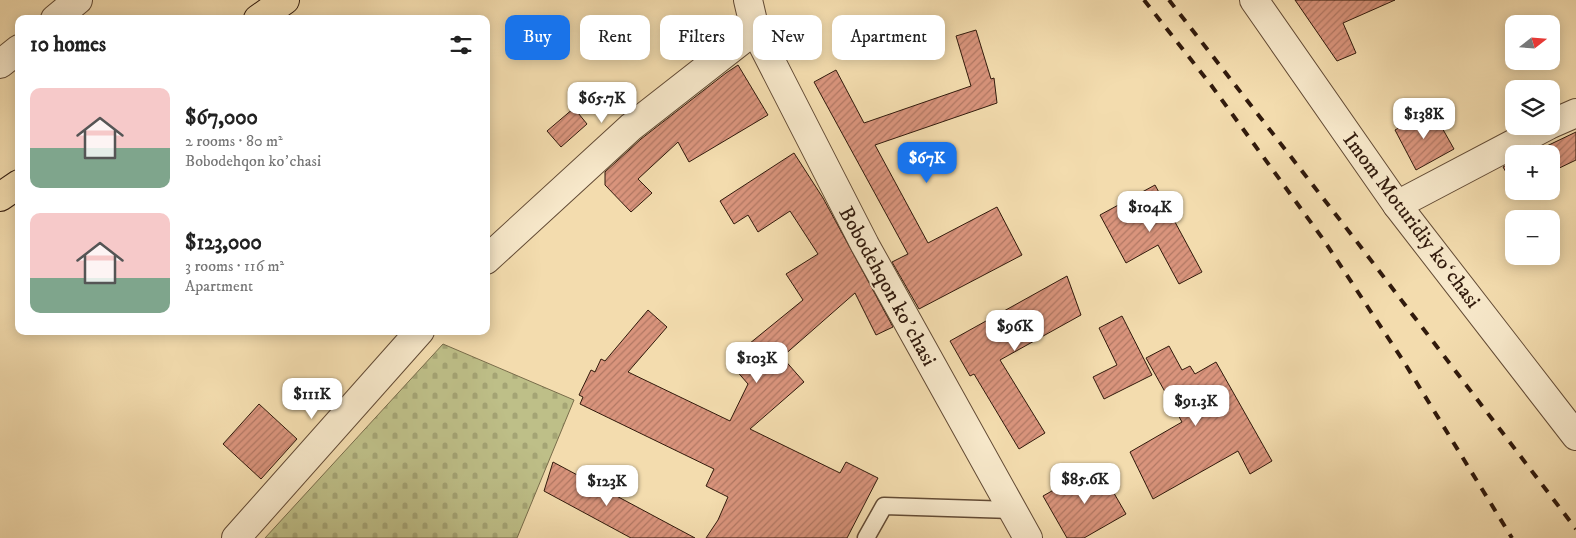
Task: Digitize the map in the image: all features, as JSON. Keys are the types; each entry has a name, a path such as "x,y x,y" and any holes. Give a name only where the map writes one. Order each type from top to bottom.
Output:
{"main road":[{"path":"264,15 285,0"},
{"path":"0,197 15,187"}],"street":[{"path":"60,15 78,0"},
{"name":"Bobodehqon koʼchasi","path":"748,0 753,21"},
{"name":"Imom Moturidiy koʻchasi","path":"1254,0 1397,205 1576,436"},
{"path":"490,256 631,127 753,32"},
{"path":"0,64 15,52"},
{"name":"Bobodehqon koʼchasi","path":"770,60 865,246 1028,538"},
{"path":"1560,120 1576,113"},
{"path":"1397,205 1530,135"},
{"path":"236,538 414,335"}],"lane":[{"path":"866,538 884,506 1012,510"}],"green space":[{"path":"443,344 574,400 517,538 265,538"}],"building":[{"path":"1295,0 1395,0 1343,23 1356,53 1337,61"},
{"path":"976,30 991,79 994,78 997,103 875,145 928,243 997,207 1022,255 919,309 892,262 908,254 814,82 836,70 864,123 971,86 956,36"},
{"path":"738,65 768,115 689,162 678,142 638,179 652,193 631,212 605,185 605,172 641,139"},
{"path":"574,108 587,124 561,147 547,131"},
{"path":"1432,110 1454,149 1416,170 1395,130"},
{"path":"1576,132 1576,160 1560,168 1560,145 1549,145"},
{"path":"794,153 823,198 893,327 876,335 855,293 782,357 804,382 750,429 840,473 846,462 878,478 847,538 706,538 718,520 728,497 706,486 714,469 580,404 583,397 579,395 591,370 595,372 601,359 605,361 648,310 667,327 628,372 730,421 748,384 728,361 803,300 786,274 818,254 790,211 758,232 748,215 734,224 720,201"},
{"path":"1155,185 1202,272 1179,284 1158,245 1126,263 1100,215"},
{"path":"1067,276 1081,315 1000,360 1045,433 1019,449 974,374 970,376 950,341"},
{"path":"1122,316 1152,375 1104,399 1093,377 1117,365 1099,328"},
{"path":"1169,346 1182,370 1190,366 1195,374 1216,362 1272,461 1250,474 1238,451 1153,499 1130,452 1182,422 1146,358"},
{"path":"259,404 297,439 261,479 223,444"},
{"path":"553,462 695,538 631,538 544,491"},
{"path":"1100,469 1126,514 1084,538 1067,538 1043,496 1084,473 1086,477"}],"railway":[{"path":"1144,0 1211,85 1323,239 1404,362 1512,538"},
{"path":"1169,0 1576,529"}]}
